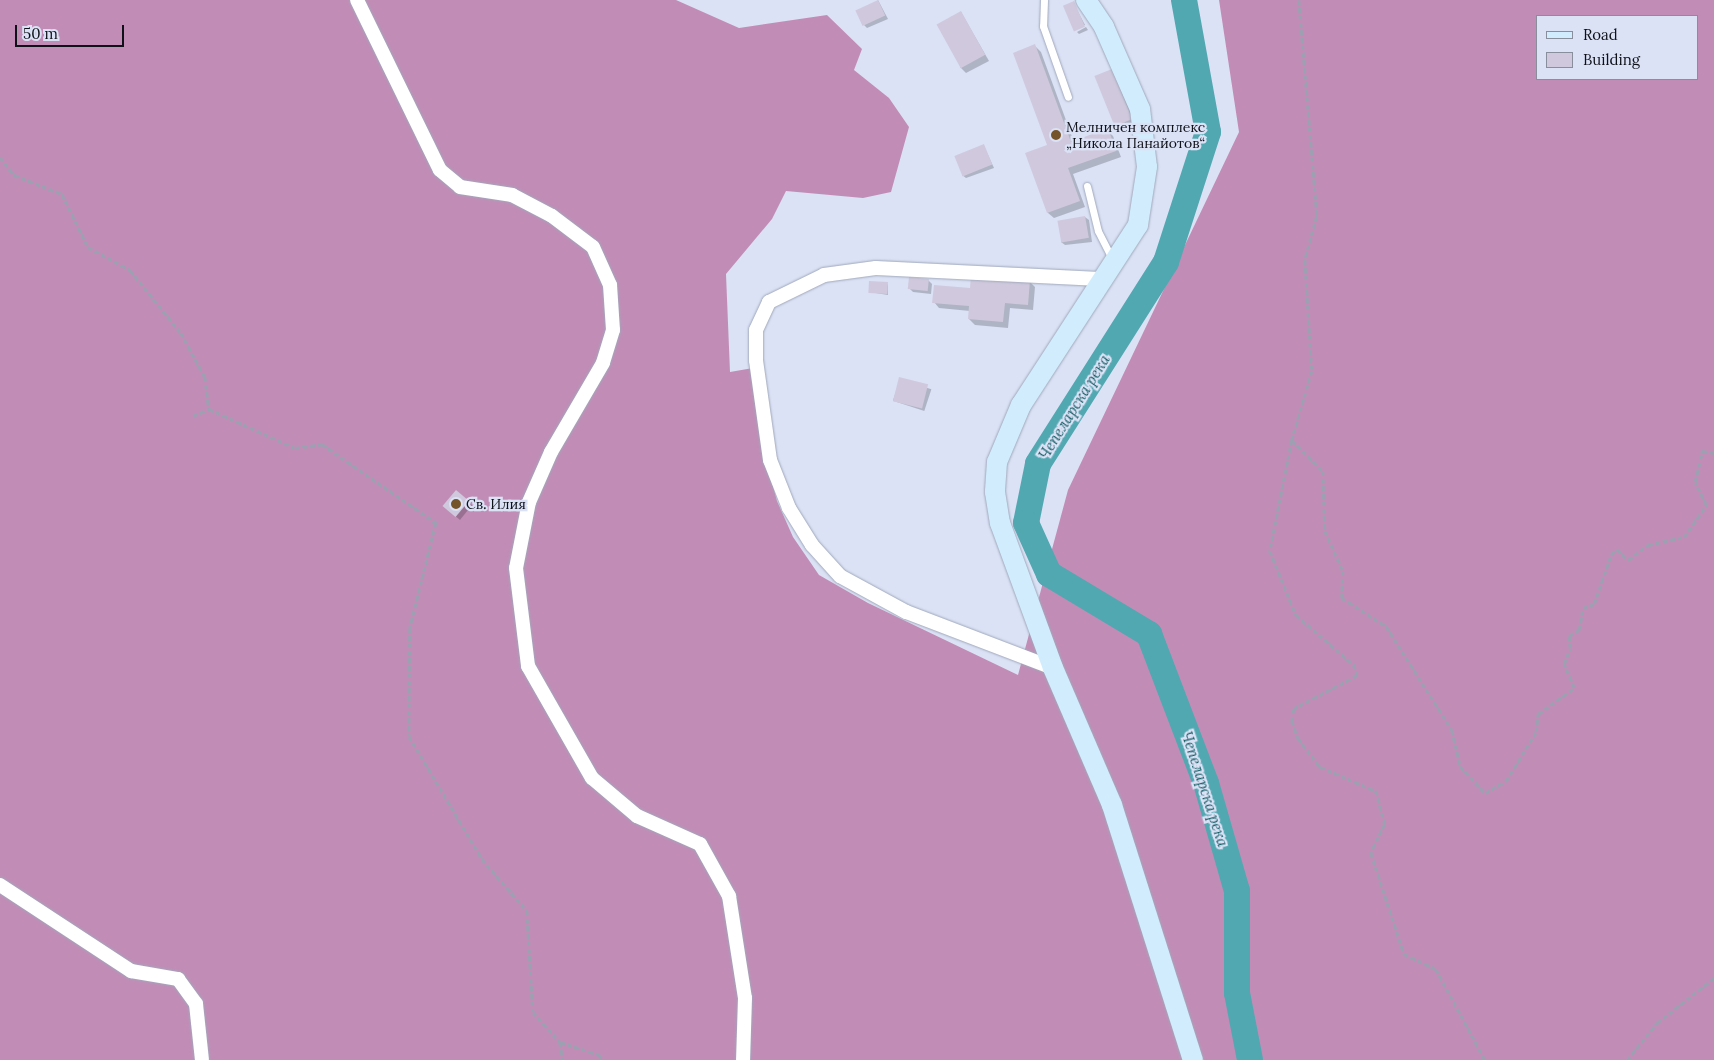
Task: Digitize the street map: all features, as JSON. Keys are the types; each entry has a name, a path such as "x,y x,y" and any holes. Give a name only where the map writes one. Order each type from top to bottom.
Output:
{"main road":[{"path":"1086,0 1104,27 1140,109 1147,167 1138,225 1110,272 1020,405 997,462 995,492 1000,523 1053,668 1112,805 1193,1060"}],"street":[{"path":"357,0 440,170 460,187 512,194 552,216 593,247 610,285 613,330 603,363 551,452 529,502 516,568 528,666 592,778 636,816 700,844 728,896 746,998 743,1060"},
{"path":"1053,668 906,612 840,576 812,546 789,508 770,460 756,360 756,330 769,302 824,275 876,268 1110,272"},
{"path":"0,885 131,972 178,979 196,1004 202,1060"}],"lane":[{"path":"1044,0 1043,26 1068,97"},
{"path":"1087,186 1110,272"}],"path":[{"path":"1299,0 1317,216 1305,260 1312,371 1292,440 1270,551 1296,614 1354,664 1357,676 1294,710 1292,721 1298,738 1320,767 1376,791 1385,824 1371,853 1404,954 1436,969 1485,1060"},
{"path":"0,156 14,175 62,194 88,247 130,270 181,333 205,377 209,408"},
{"path":"193,416 209,408"},
{"path":"209,408 295,448 322,444 436,523 410,628 409,736 482,859 527,911 533,1012 560,1042 598,1054 604,1060"},
{"path":"1292,440 1323,471 1325,531 1343,571 1342,598 1386,626 1452,730 1460,766 1485,793 1506,782 1536,732 1538,714 1574,688 1564,664 1570,648 1569,636 1579,630 1583,608 1594,604 1611,555 1617,549 1628,560 1648,545 1684,537 1706,505 1696,482 1702,451 1714,453"},
{"path":"1627,1060 1657,1023 1714,978"},
{"path":"560,1042 563,1060"}],"shaded area":[{"path":"0,0 676,0 739,28 827,15 862,49 854,70 889,98 909,127 891,192 863,198 786,191 772,219 726,274 730,372 753,368 766,460 777,501 793,537 819,575 868,603 1018,675 1068,490 1239,132 1219,0 1714,0 1714,1060 0,1060"}],"building":[{"path":"878,0 885,15 863,26 855,11"},
{"path":"1074,1 1085,27 1074,31 1063,6"},
{"path":"961,11 985,55 961,68 937,25"},
{"name":"Мелничен комплекс „Никола Панайотов“","path":"1035,44 1071,142 1108,128 1116,151 1068,168 1080,201 1047,213 1025,153 1047,145 1013,53"},
{"path":"1112,69 1132,119 1115,126 1094,76"},
{"path":"984,144 992,164 963,176 954,156"},
{"path":"1085,216 1089,238 1061,243 1057,221"},
{"path":"971,275 1030,280 1028,305 1005,303 1003,322 968,319 969,306 932,303 934,285 970,288"},
{"path":"909,277 929,279 928,291 908,289"},
{"path":"869,281 888,282 887,294 868,293"},
{"path":"899,377 928,384 922,409 893,401"},
{"name":"Св. Илия","path":"456,490 469,501 456,517 443,506"}],"waterway":[{"name":"Чепеларска река","path":"1184,0 1208,132 1166,262 1038,464 1026,523 1049,574 1149,634 1206,783 1237,891 1237,993 1250,1060"}],"place":[{"name":"Мелничен комплекс „Никола Панайотов“","path":"1056,135"},
{"name":"Св. Илия","path":"456,504"}]}
